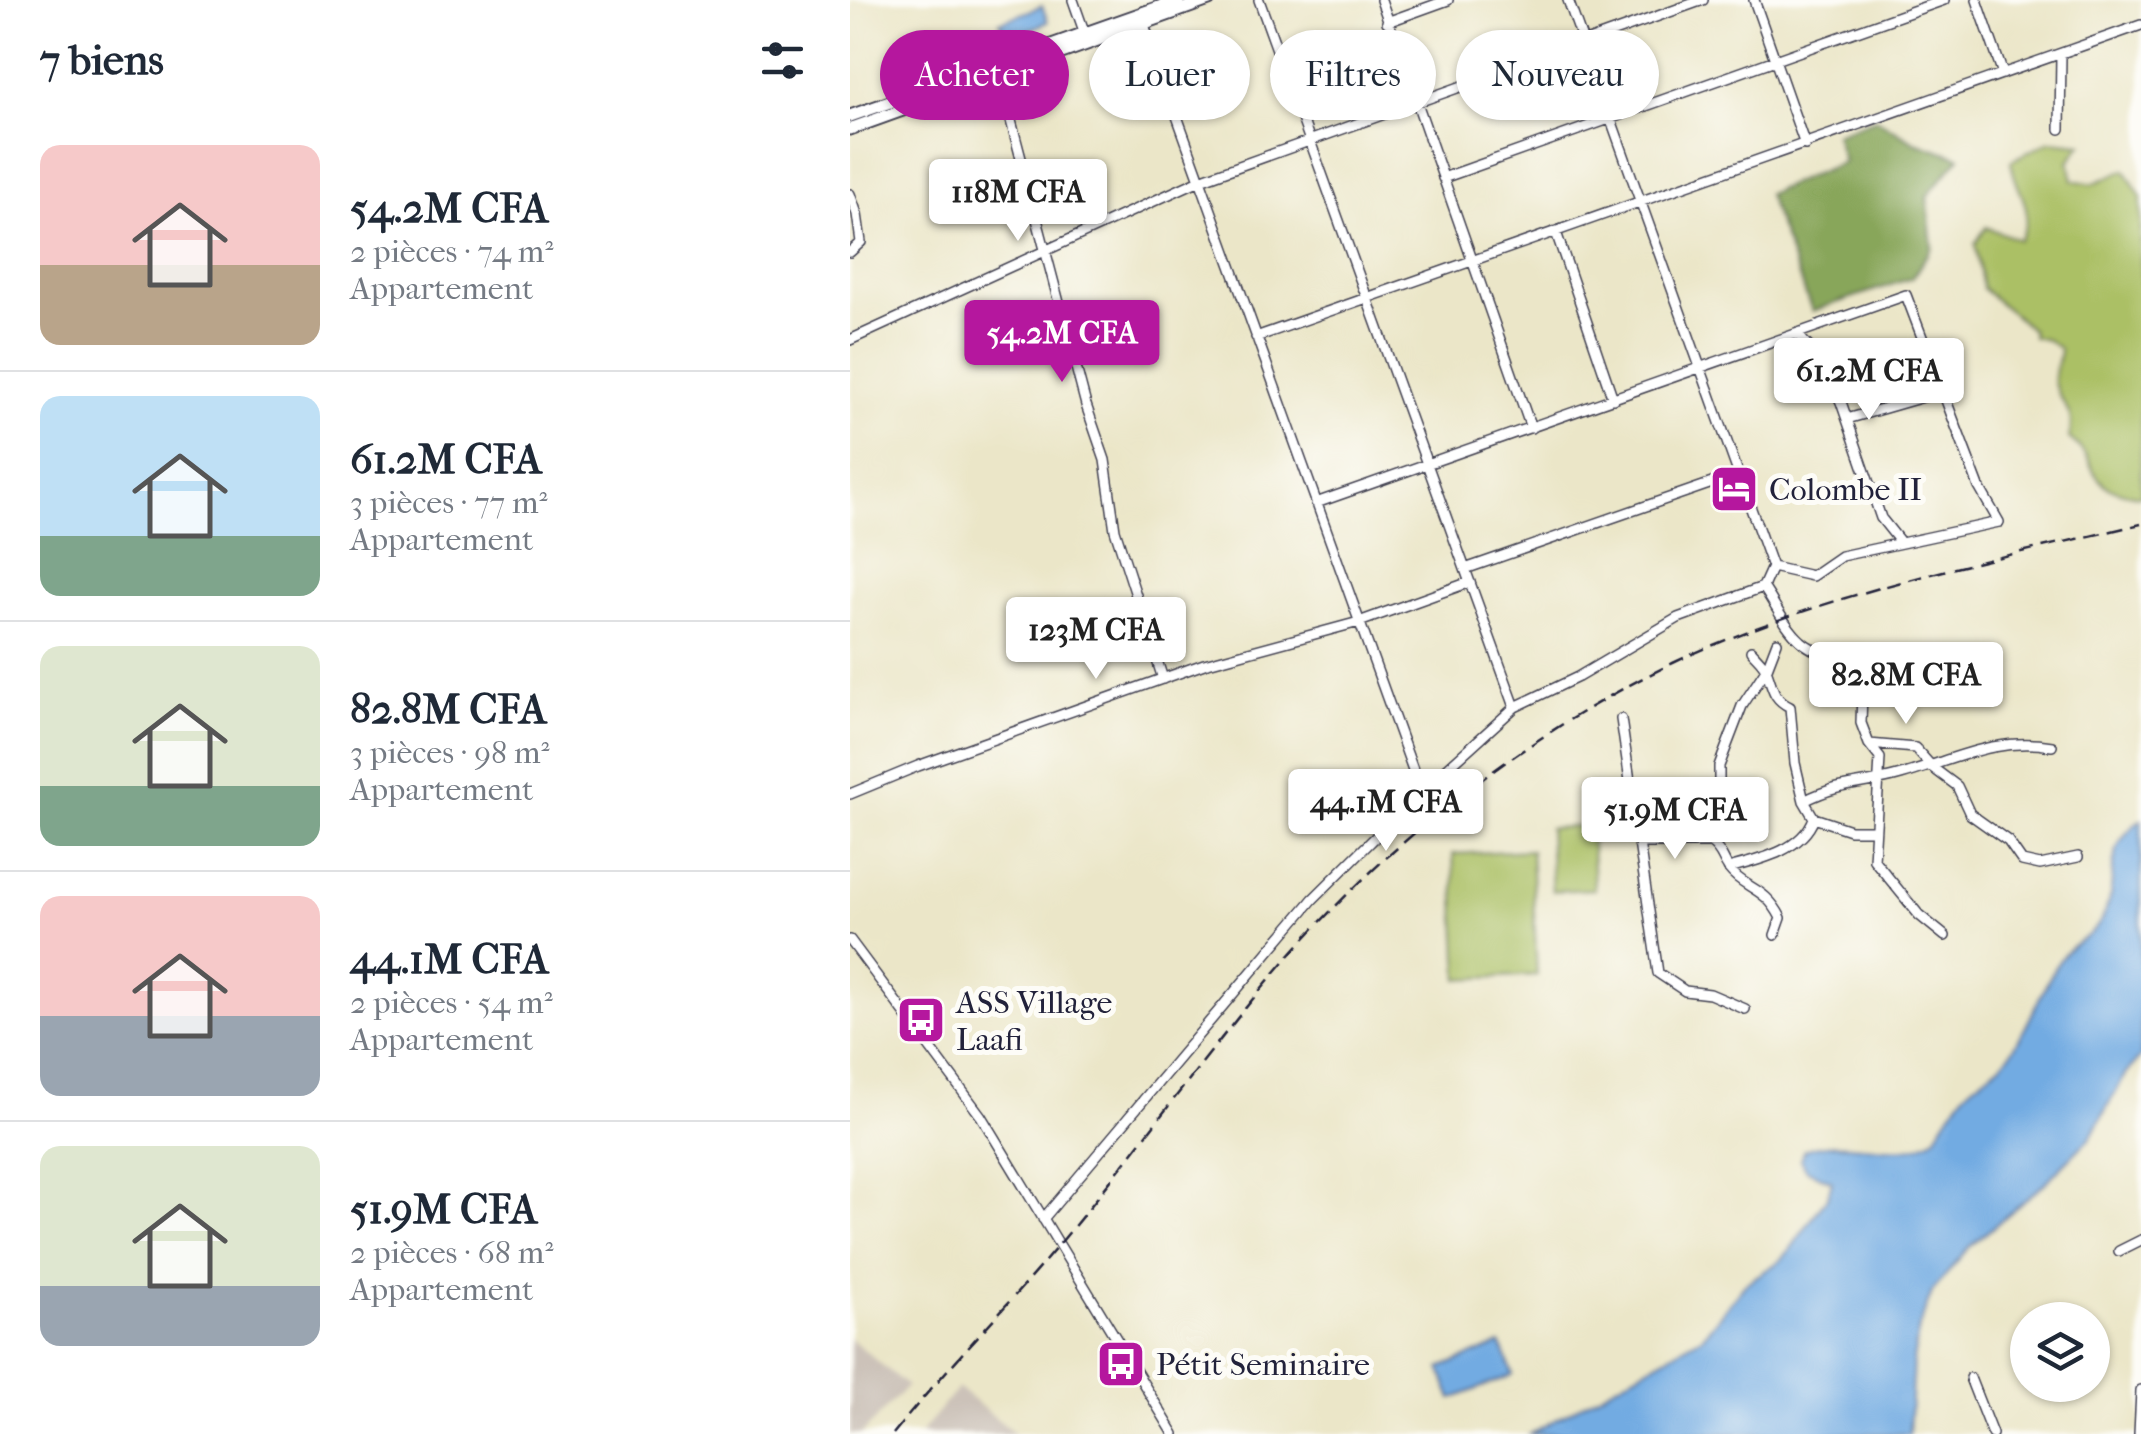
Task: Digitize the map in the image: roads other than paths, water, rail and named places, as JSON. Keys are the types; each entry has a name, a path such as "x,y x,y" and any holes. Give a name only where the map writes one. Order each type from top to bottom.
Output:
{"main road":[{"path":"1069,49 1180,0"},
{"path":"850,116 1085,34 1209,0"},
{"path":"850,129 880,119"}],"street":[{"path":"1073,0 1085,34"},
{"path":"1259,0 1515,707"},
{"path":"1380,0 1390,30"},
{"path":"1387,22 1448,0"},
{"path":"1568,0 1578,30"},
{"path":"1619,30 1702,0"},
{"path":"1754,0 1805,144"},
{"path":"1659,101 1944,0"},
{"path":"1976,0 2003,74"},
{"path":"1142,20 1420,792"},
{"path":"1256,337 2141,25"},
{"path":"2060,54 2060,129"},
{"path":"1011,120 1104,460 1115,530 1163,679"},
{"path":"850,340 1200,180 1369,120"},
{"path":"1422,120 1531,428"},
{"path":"1442,178 1607,120"},
{"path":"1044,1219 1314,899 1420,792 1515,707 1578,677 1678,618 1763,586 1772,568 1610,120"},
{"path":"850,194 861,242 850,252"},
{"path":"1556,232 1613,399"},
{"path":"1316,503 1906,295 1979,487 1999,522 1841,556 1812,576 1772,568"},
{"path":"1797,334 1820,359 1847,418 1881,518 1901,543"},
{"path":"1847,418 1944,391"},
{"path":"1465,569 1738,474"},
{"path":"850,794 1163,679 1359,622 1470,582"},
{"path":"1763,586 1790,630 1804,644 1852,667 1862,692 1861,723 1880,758 1874,860 1919,915 1946,936"},
{"path":"1711,843 1720,792 1720,766 1742,706 1767,668 1776,642"},
{"path":"1752,651 1767,668 1770,687 1779,702 1790,708 1795,763 1804,800 1814,818 1850,830 1875,830"},
{"path":"1621,719 1658,973 1685,991 1710,994 1745,1009"},
{"path":"1804,800 1830,787 1900,776 2002,744 2028,742 2052,746"},
{"path":"1869,744 1915,748 1957,786 1970,814 2008,841 2022,861 2040,864 2078,857"},
{"path":"1728,868 1787,848 1808,833 1814,818"},
{"path":"1639,843 1711,843 1724,854 1728,868 1761,890 1776,908 1780,918 1775,935"},
{"path":"850,940 980,1116 1174,1434"},
{"path":"2119,1251 2141,1240"},
{"path":"1970,1378 1992,1434"},
{"path":"2140,1434 2141,1390"}],"water":[{"path":"1042,6 1048,22 1029,30 1003,30 1000,22"},
{"path":"2141,820 2141,1056 2125,1075 2090,1138 2044,1184 1968,1248 1932,1292 1919,1327 1913,1360 1909,1434 1530,1434 1703,1336 1745,1284 1780,1261 1828,1196 1832,1181 1805,1169 1800,1159 1805,1150 1837,1144 1907,1148 1934,1138 1964,1094 2010,1054 2061,958 2100,922 2107,907 2119,844"},
{"path":"1501,1344 1513,1375 1452,1399 1440,1368"}],"railway":[{"path":"893,1434 1062,1241 1249,1004 1317,925 1409,838 1511,759 1618,691 1729,638 1845,598 2141,524"}],"place":[{"name":"Colombe II","path":"1734,489"},
{"name":"ASS Village Laafi","path":"921,1020"},
{"name":"Pétit Seminaire","path":"1121,1364"}]}
